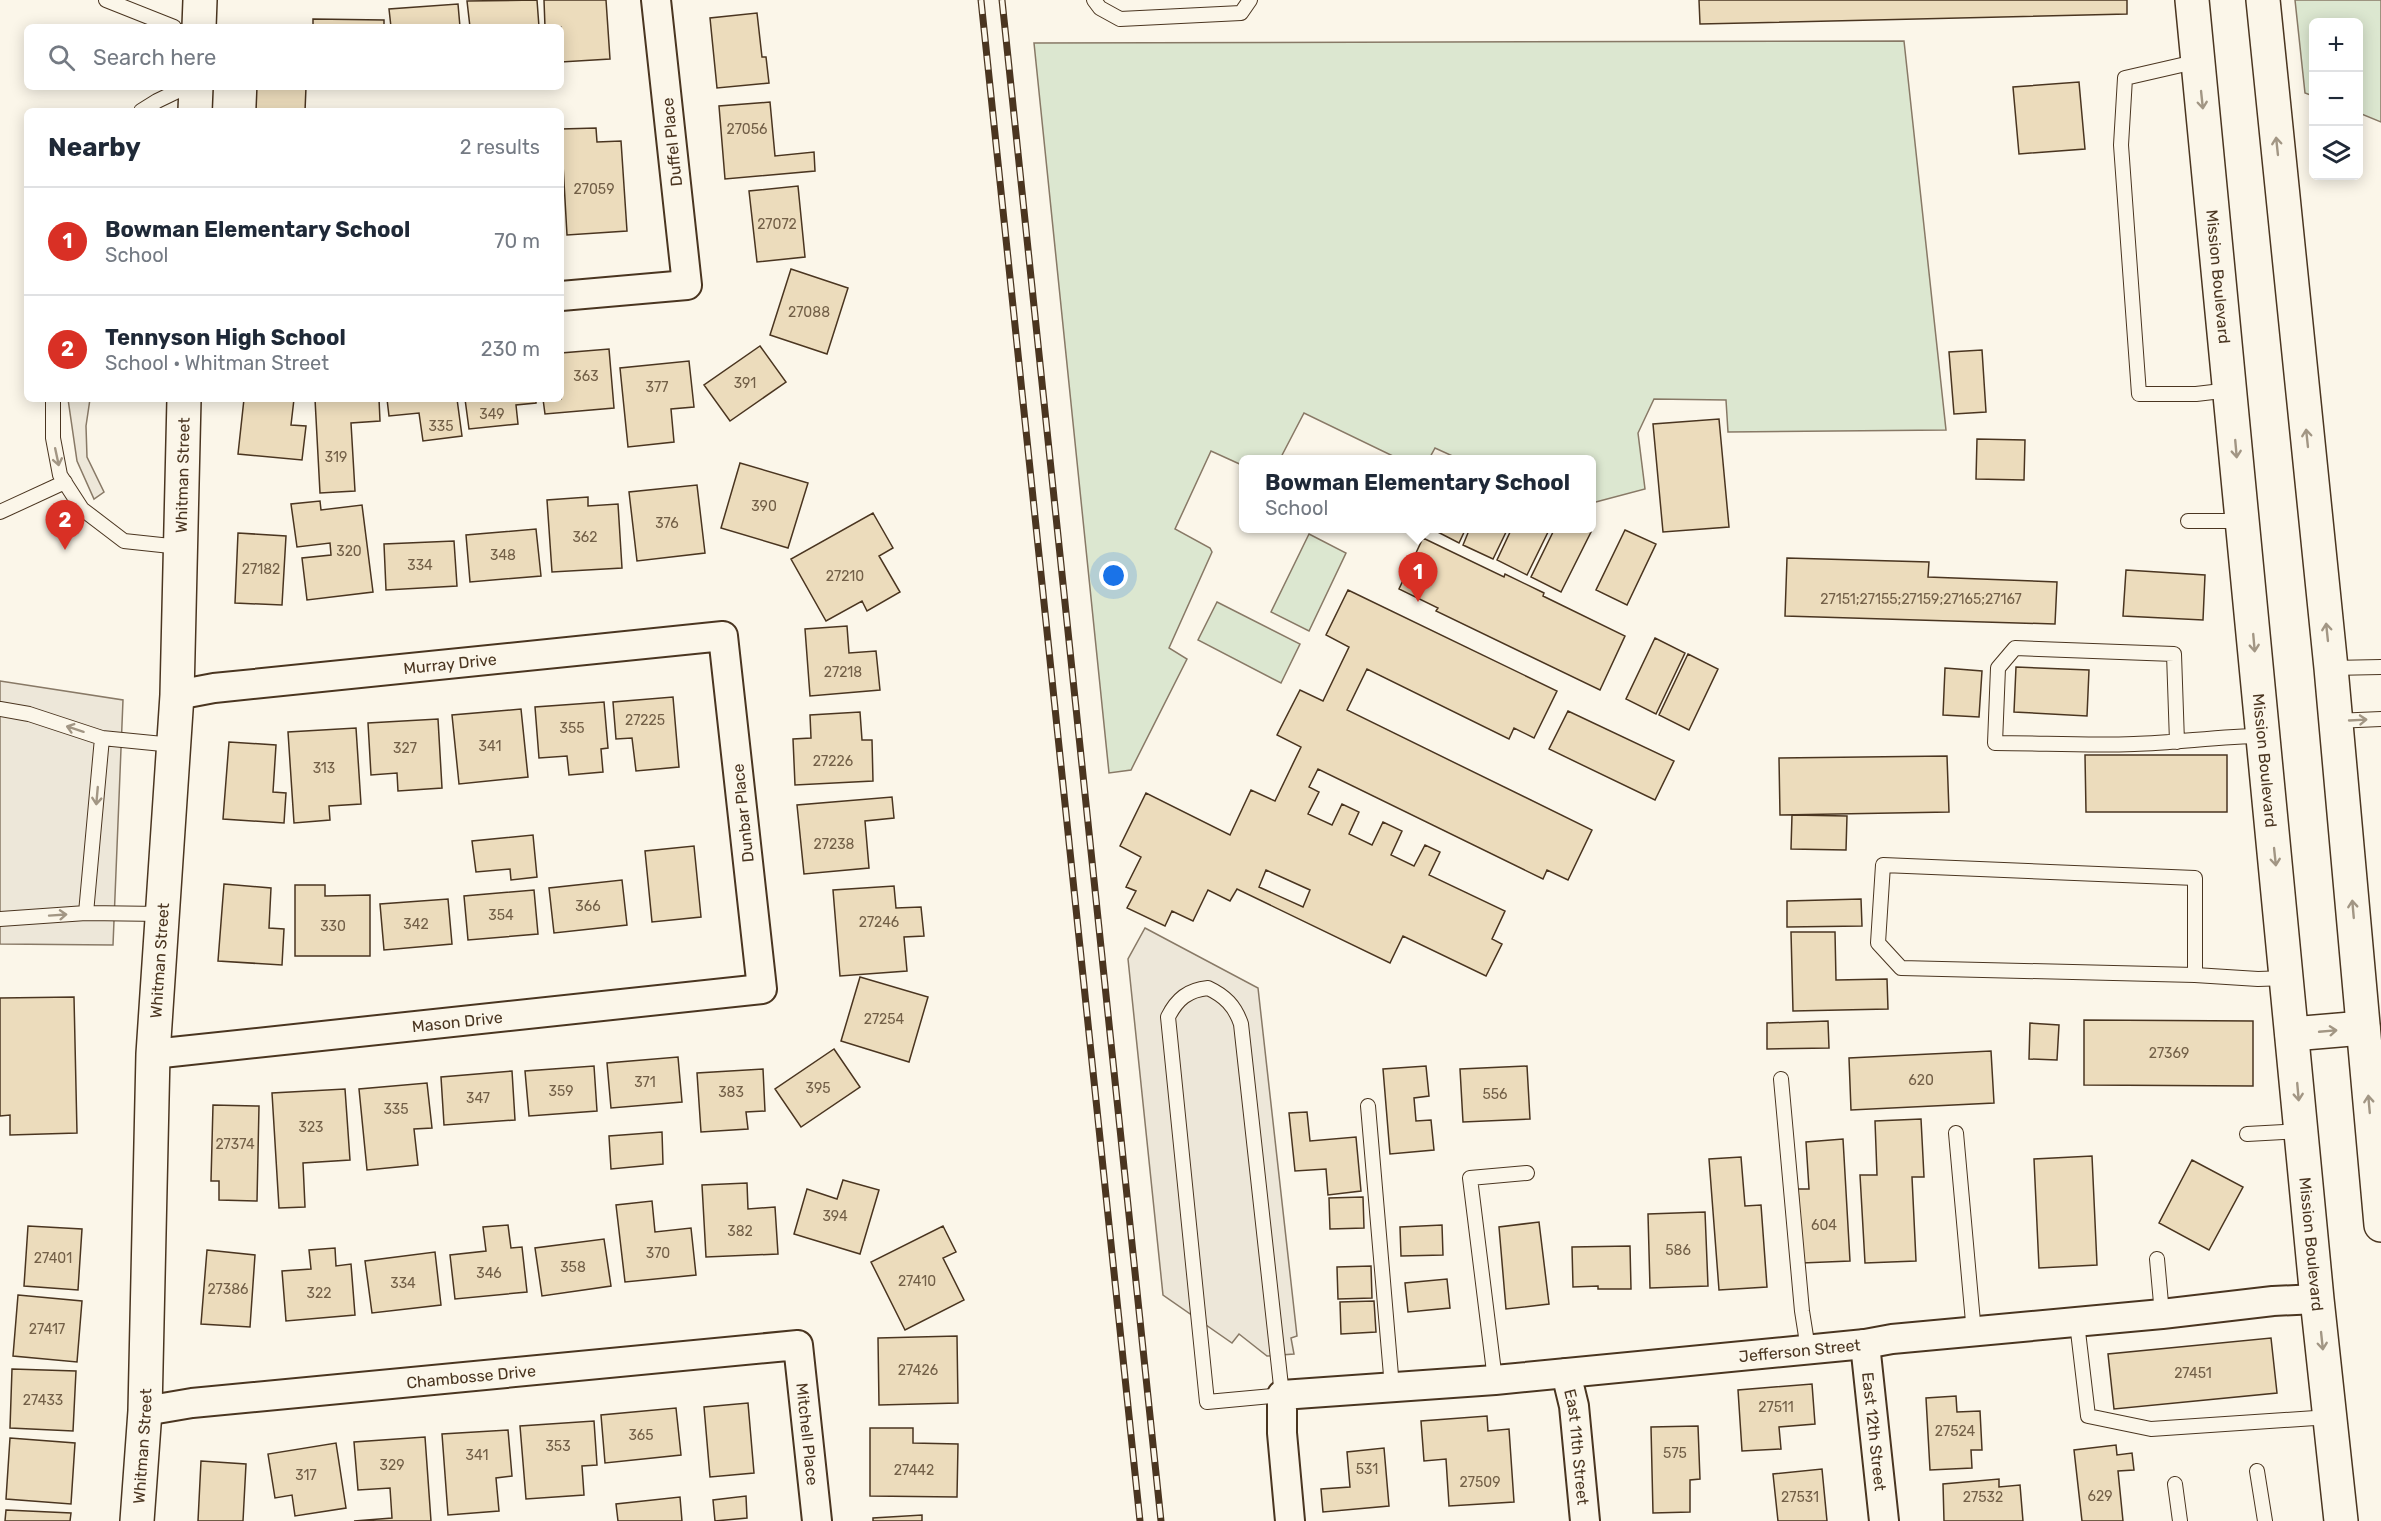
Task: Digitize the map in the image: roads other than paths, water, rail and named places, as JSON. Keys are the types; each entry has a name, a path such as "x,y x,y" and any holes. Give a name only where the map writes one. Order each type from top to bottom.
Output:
{"main road":[{"path":"199,24 200,0"},
{"name":"Mission Boulevard","path":"2192,0 2317,1299 2341,1521"},
{"path":"2261,8 2335,721 2372,1028 2381,1225"},
{"path":"195,108 196,90"},
{"name":"Whitman Street","path":"138,1521 145,1411 153,1054 177,694 184,402"},
{"path":"2292,1034 2372,1028"}],"street":[{"name":"Duffel Place","path":"564,296 687,285 656,0"},
{"name":"Murray Drive","path":"177,694 214,688 723,636"},
{"name":"Dunbar Place","path":"723,636 762,989"},
{"name":"Mason Drive","path":"153,1054 762,989"},
{"name":"Jefferson Street","path":"1281,1395 1495,1380 1865,1344 1892,1339 2077,1323 2273,1301 2317,1299"},
{"name":"East 12th Street","path":"1865,1344 1884,1521"},
{"name":"Chambosse Drive","path":"145,1411 192,1403 798,1345"},
{"name":"Mitchell Place","path":"798,1345 817,1521"},
{"name":"East 11th Street","path":"1566,1372 1574,1406 1585,1521"},
{"path":"1281,1395 1290,1521"}],"lane":[{"path":"106,0 166,24"},
{"path":"1094,0 1100,9 1120,19 1241,14 1250,0"},
{"path":"2199,61 2125,78 2121,145 2139,394 2196,394 2230,390"},
{"path":"146,108 180,90"},
{"path":"53,402 53,438 60,475 82,509 124,541 180,547"},
{"path":"0,512 65,482"},
{"path":"2188,521 2243,521"},
{"path":"2177,741 2174,654 2015,648 1998,668 1995,743 2132,745 2177,741 2230,736 2263,736"},
{"path":"2331,668 2381,667"},
{"path":"0,709 29,714 102,738 173,745"},
{"path":"2335,721 2381,719"},
{"path":"86,913 102,738"},
{"path":"2195,975 2195,878 1883,865 1878,944 1901,968 2287,978"},
{"path":"0,919 86,913 162,914"},
{"path":"1208,988 1221,994 1237,1013 1241,1024 1281,1395 1207,1402 1168,1017 1180,998 1201,989 1208,988"},
{"path":"1781,1079 1802,1311 1808,1349"},
{"path":"1368,1106 1392,1387"},
{"path":"2247,1134 2301,1131"},
{"path":"1956,1133 1974,1333"},
{"path":"1495,1380 1470,1178 1527,1173"},
{"path":"2157,1259 2162,1314"},
{"path":"2077,1323 2088,1416 2151,1429 2330,1417"},
{"path":"2257,1470 2265,1521"},
{"path":"2175,1484 2180,1521"}],"railway":[{"path":"981,0 1140,1521"},
{"path":"1002,0 1161,1521"}],"place":[{"name":"Tennyson High School","path":"65,550"},
{"name":"Bowman Elementary School","path":"1418,602"}]}
